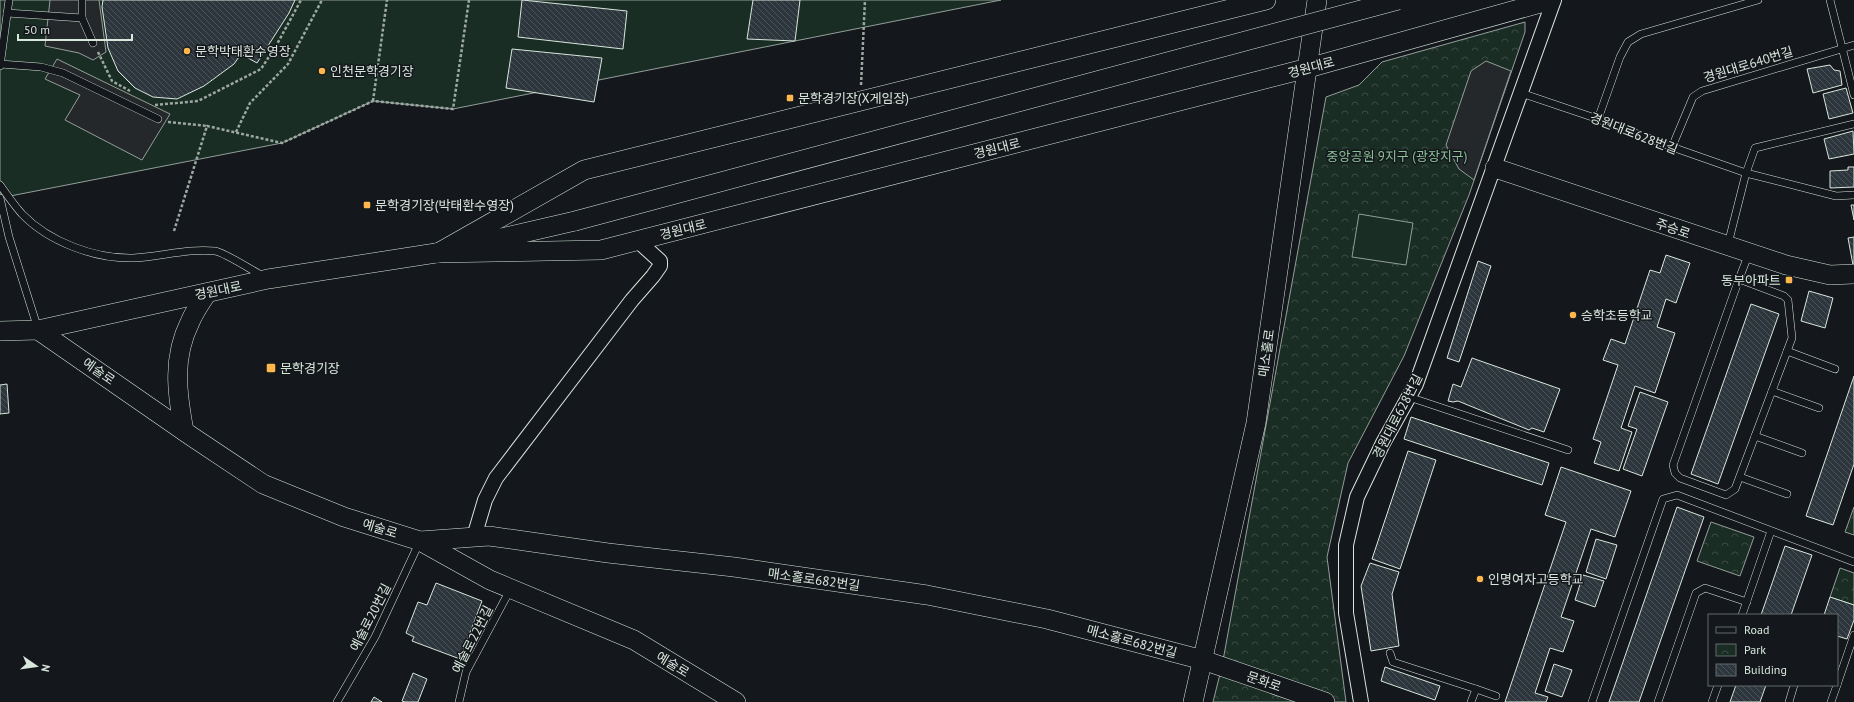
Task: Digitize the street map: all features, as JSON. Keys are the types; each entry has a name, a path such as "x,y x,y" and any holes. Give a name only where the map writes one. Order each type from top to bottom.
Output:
{"main road":[{"name":"경원대로","path":"436,253 584,170 1266,0"},
{"name":"매소홀로","path":"1193,702 1256,423 1318,0"},
{"name":"경원대로","path":"0,331 38,330 268,279 436,253 575,221 1398,0"},
{"name":"경원대로","path":"436,253 601,250 1308,68 1551,0"},
{"name":"주승로","path":"1495,168 1786,265 1830,275 1854,274"},
{"path":"184,431 177,394 180,352 190,321 207,292"},
{"name":"예술로","path":"38,330 263,484 344,517 420,541 490,580 634,640 736,702"},
{"name":"매소홀로682번길","path":"420,541 489,536 608,553 734,567 927,595 1047,619 1203,660"},
{"name":"문화로","path":"1203,660 1325,702"}],"street":[{"name":"경원대로628번길","path":"1361,702 1346,613 1346,545 1357,497 1383,443 1416,384 1495,168 1554,0"},
{"path":"474,537 485,500 496,478 569,381 632,300 654,276 660,266 660,261 638,241"}],"lane":[{"path":"9,0 0,65 41,67 64,73 158,119"},
{"path":"82,0 82,18 93,43"},
{"path":"1598,119 1620,57 1628,42 1641,34 1758,0"},
{"path":"1830,0 1854,95"},
{"path":"7,13 82,18"},
{"name":"경원대로640번길","path":"1672,148 1693,97 1702,91 1854,45"},
{"name":"경원대로628번길","path":"1521,93 1598,119 1672,148 1746,173"},
{"path":"1728,246 1746,173 1755,148 1854,124"},
{"path":"1746,173 1836,196 1854,195"},
{"path":"0,185 22,214 38,228 59,240 79,248 99,254 132,258 216,250 268,279"},
{"path":"0,198 9,237 38,330"},
{"path":"1739,280 1784,296 1788,300 1792,338 1736,489 1726,495 1680,478 1675,473 1673,466 1739,280 1749,253"},
{"path":"1787,351 1835,369"},
{"path":"1772,391 1819,408"},
{"path":"1409,397 1568,450"},
{"path":"1755,436 1802,453"},
{"path":"1740,477 1787,494"},
{"path":"1592,702 1663,499 1677,495 1854,562"},
{"path":"1742,614 1771,531"},
{"name":"예술로20번길","path":"337,702 376,637 420,541"},
{"name":"예술로22번길","path":"459,702 466,672 512,588"},
{"path":"1658,702 1696,593 1705,588 1747,602"},
{"path":"1839,675 1854,635"},
{"path":"1390,653 1393,662 1496,696"},
{"path":"1712,702 1718,686"},
{"path":"1789,702 1794,686"},
{"path":"1831,702 1837,686"},
{"path":"1472,702 1476,689"}],"path":[{"path":"153,105 198,101 261,69 276,46 301,0"},
{"path":"236,132 250,103 288,64 322,0"},
{"path":"373,101 387,0"},
{"path":"158,119 171,123 207,126 282,143 373,101 453,109 469,0"},
{"path":"860,101 865,0"},
{"path":"93,43 112,81 133,93"},
{"path":"174,231 207,126"}],"green space":[{"name":"인천문학경기장","path":"0,0 1001,0 453,109 373,101 282,143 0,198"},
{"name":"중앙공원 9지구 (광장지구)","path":"1525,22 1525,32 1469,195 1404,356 1348,463 1327,557 1346,702 1213,702 1222,666 1326,97 1359,85 1382,62"},
{"path":"1359,214 1413,223 1406,265 1352,257"},
{"path":"1854,507 1854,535 1845,532"},
{"path":"1711,522 1754,537 1740,576 1697,561"},
{"path":"1840,568 1854,573 1854,605 1830,597"}],"shaded area":[{"path":"50,0 99,0 106,52 93,60 79,53 45,46"},
{"path":"57,59 170,114 142,160 65,120 80,95 45,79"},
{"path":"1486,61 1511,71 1474,180 1459,169 1446,145 1471,71"}],"building":[{"name":"문학박태환수영장","path":"103,0 295,0 289,13 257,63 241,54 234,64 204,86 177,99 153,97 135,88 118,71 108,48 102,7"},
{"path":"522,0 627,11 623,49 518,37"},
{"path":"753,0 800,0 795,41 747,39"},
{"path":"512,49 602,58 594,102 506,88"},
{"path":"1830,65 1834,70 1840,71 1842,85 1813,93 1807,69"},
{"path":"1846,88 1853,113 1829,119 1823,94"},
{"path":"1853,131 1854,154 1829,159 1824,139"},
{"path":"1848,167 1854,167 1854,187 1830,188 1830,171 1848,170"},
{"path":"1851,205 1854,205 1854,220"},
{"path":"1854,237 1854,265 1853,265 1848,238"},
{"path":"1666,255 1690,263 1676,303 1666,299 1657,327 1675,333 1655,393 1635,386 1621,428 1632,432 1619,471 1594,463 1601,442 1593,439 1618,365 1603,360 1611,339 1625,344 1650,270 1660,273"},
{"path":"1478,261 1491,266 1459,362 1447,358"},
{"path":"1809,291 1833,298 1825,328 1801,321"},
{"path":"1751,304 1779,314 1718,484 1691,474"},
{"path":"1472,358 1560,389 1544,432 1532,428 1529,430 1458,401 1448,401 1453,384 1461,387"},
{"path":"1854,376 1854,464 1833,525 1806,516"},
{"path":"7,384 9,413 0,414 0,385"},
{"path":"1640,392 1668,402 1642,476 1623,469 1637,429 1628,426"},
{"path":"1411,417 1549,463 1542,485 1404,439"},
{"path":"1408,451 1436,460 1400,569 1372,559"},
{"path":"1561,467 1631,491 1615,537 1591,529 1561,617 1574,621 1563,652 1550,648 1535,693 1548,697 1546,702 1505,702 1566,522 1545,515"},
{"path":"1677,507 1704,517 1639,702 1609,702"},
{"path":"1596,539 1617,545 1606,579 1586,572"},
{"path":"1785,546 1812,555 1791,614 1761,614"},
{"path":"1370,563 1399,572 1392,594 1399,646 1371,651 1361,586"},
{"path":"1583,575 1604,581 1595,607 1575,600"},
{"path":"436,583 482,601 460,659 412,641 414,637 406,633 418,602 427,605"},
{"path":"1830,597 1854,605 1854,620 1847,639 1838,636 1838,614 1824,614"},
{"path":"1554,664 1572,670 1562,697 1545,691"},
{"path":"1385,667 1440,686 1435,700 1381,681"},
{"path":"413,673 427,679 418,702 402,701"},
{"path":"1736,686 1766,686 1760,702 1730,702"},
{"path":"374,697 382,702 371,702"}],"place":[{"name":"문학박태환수영장","path":"187,51"},
{"name":"인천문학경기장","path":"322,71"},
{"name":"문학경기장(X게임장)","path":"790,98"},
{"name":"문학경기장(박태환수영장)","path":"367,205"},
{"name":"동부아파트","path":"1789,280"},
{"name":"승학초등학교","path":"1573,315"},
{"name":"문학경기장","path":"271,368"},
{"name":"인명여자고등학교","path":"1480,579"}]}
